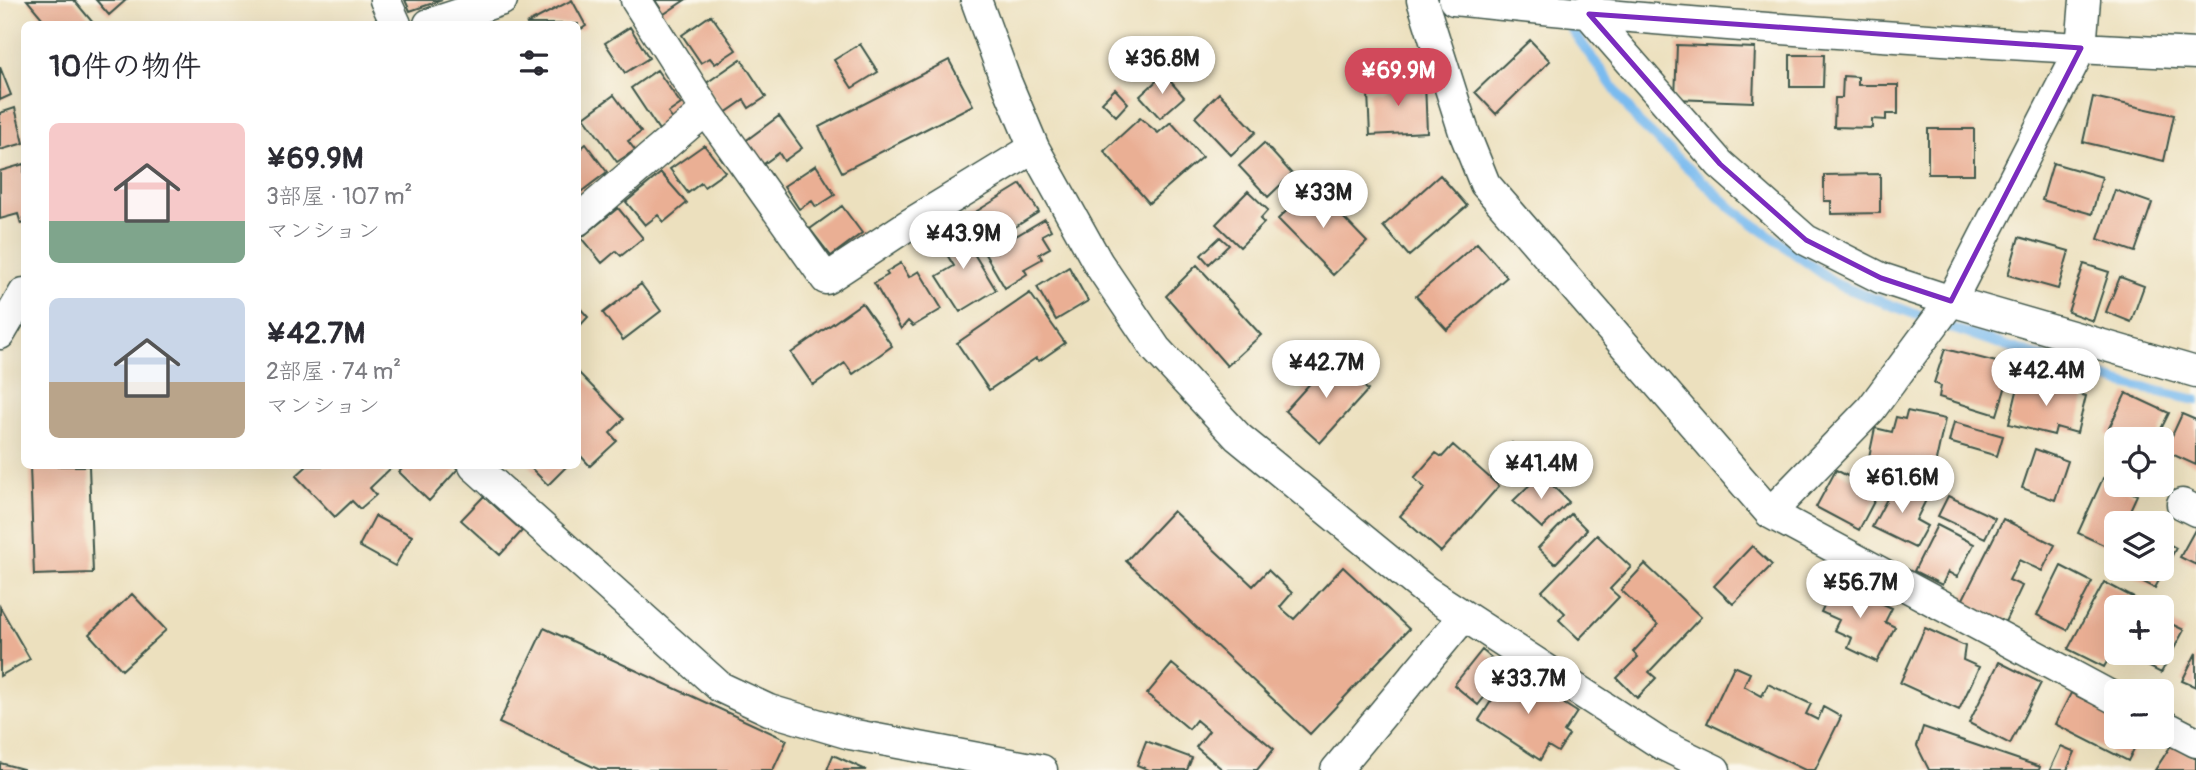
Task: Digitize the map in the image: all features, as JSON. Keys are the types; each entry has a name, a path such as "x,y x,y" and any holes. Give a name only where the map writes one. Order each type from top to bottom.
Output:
{"street":[{"path":"385,0 395,21"},
{"path":"438,21 502,0"},
{"path":"636,0 706,110 826,279 1034,148"},
{"path":"976,0 1034,148 1098,262 1156,349 1238,437 1426,591 1661,744 1716,770"},
{"path":"1422,0 1464,132 1485,184 1770,513 2104,693"},
{"path":"1454,0 2081,48 2196,54"},
{"path":"1770,513 1871,409 1949,305 2081,48 2085,0"},
{"path":"1585,9 1720,164 1806,240 1881,278 1949,305 2196,372"},
{"path":"581,217 706,110"},
{"path":"0,334 21,298"},
{"path":"477,469 720,687 769,710 850,734 1042,770"},
{"path":"1336,770 1464,616"},
{"path":"2174,731 2196,742"}],"highlighted area":[{"path":"1589,14 2081,48 1951,301 1881,278 1806,240 1720,164"}],"building":[{"path":"27,0 74,0 92,21 44,21"},
{"path":"96,0 126,0 109,15"},
{"path":"405,0 442,0 410,11"},
{"path":"572,0 586,26 581,29 581,21 532,21"},
{"path":"655,0 685,0 664,14"},
{"path":"711,15 736,50 715,64 710,58 701,63 682,35"},
{"path":"630,27 649,58 625,73 605,43"},
{"path":"1530,40 1550,61 1496,114 1475,92"},
{"path":"860,44 878,72 852,88 834,60"},
{"path":"1677,45 1755,48 1753,102 1675,99"},
{"path":"1790,55 1824,55 1823,87 1790,87"},
{"path":"741,59 766,97 749,108 744,100 725,113 705,84"},
{"path":"949,60 973,105 842,172 819,127"},
{"path":"0,67 11,95 0,100"},
{"path":"657,70 681,104 668,113 673,120 659,130 631,88"},
{"path":"1164,74 1184,97 1160,118 1140,96"},
{"path":"1843,76 1858,77 1858,85 1898,85 1898,114 1886,114 1886,120 1872,119 1872,128 1834,127 1835,98 1842,98"},
{"path":"1382,77 1403,77 1403,84 1425,83 1427,132 1370,135 1368,93 1383,92"},
{"path":"1115,89 1128,103 1116,116 1102,102"},
{"path":"1219,93 1256,132 1231,155 1195,117"},
{"path":"614,95 641,132 628,141 635,150 617,162 584,117"},
{"path":"2093,97 2174,115 2164,161 2083,142"},
{"path":"15,108 21,144 0,150 0,113"},
{"path":"779,116 802,148 784,161 779,153 761,166 744,142"},
{"path":"1140,118 1158,133 1171,122 1202,157 1149,203 1104,151"},
{"path":"1928,129 1974,129 1974,174 1928,174"},
{"path":"1264,143 1292,174 1268,197 1239,166"},
{"path":"586,144 607,172 581,192 581,148"},
{"path":"704,145 725,172 704,187 701,183 688,193 670,169"},
{"path":"2053,163 2102,177 2092,214 2042,200"},
{"path":"21,165 21,224 18,214 0,219 0,171"},
{"path":"816,165 835,195 816,207 812,201 799,209 784,186"},
{"path":"661,173 687,203 664,222 658,215 645,225 626,202"},
{"path":"1880,174 1880,213 1831,214 1831,201 1824,201 1824,175"},
{"path":"1440,175 1467,206 1409,256 1383,226"},
{"path":"1021,184 1039,212 982,248 964,219"},
{"path":"1313,186 1367,242 1333,275 1278,219"},
{"path":"2115,190 2152,203 2135,252 2098,239"},
{"path":"1248,191 1268,210 1260,219 1264,223 1240,247 1216,224"},
{"path":"842,206 862,233 831,256 810,229"},
{"path":"618,208 643,238 621,256 616,251 602,263 581,238"},
{"path":"1045,219 1051,230 1042,235 1050,248 1039,254 1042,259 1024,269 1027,274 1005,288 985,254"},
{"path":"956,224 996,290 960,312 937,276 954,266 936,237"},
{"path":"1220,237 1229,245 1209,264 1201,255"},
{"path":"2019,237 2069,251 2058,289 2008,275"},
{"path":"1477,243 1507,277 1447,330 1416,296"},
{"path":"901,263 909,277 919,271 942,309 913,326 908,321 901,329 874,283"},
{"path":"2084,264 2109,272 2093,321 2068,312"},
{"path":"1197,265 1261,335 1227,366 1166,296"},
{"path":"1069,267 1088,301 1056,320 1037,287"},
{"path":"2120,277 2144,286 2131,322 2106,312"},
{"path":"641,284 661,311 623,340 603,313"},
{"path":"1030,293 1065,343 1039,361 1036,358 989,390 957,343"},
{"path":"862,303 892,346 853,374 845,363 813,385 791,353"},
{"path":"581,309 588,317 581,325"},
{"path":"1945,349 2012,366 1997,415 1939,397 1941,386 1934,383"},
{"path":"1333,358 1368,390 1320,443 1285,411"},
{"path":"581,375 624,419 610,433 617,441 590,466 581,456"},
{"path":"2020,379 2086,396 2077,433 2056,427 2054,435 2009,424"},
{"path":"2126,393 2169,413 2162,427 2109,427"},
{"path":"1907,411 1945,419 1934,470 1869,457 1875,428 1892,432 1896,417 1905,419"},
{"path":"2182,414 2196,420 2196,465 2174,455 2174,431"},
{"path":"1954,422 2003,436 1997,456 1949,442"},
{"path":"1512,443 1535,464 1519,482 1496,461"},
{"path":"1453,445 1499,486 1441,552 1400,516 1425,488 1414,478 1436,453 1442,457"},
{"path":"2035,449 2068,461 2055,500 2022,488"},
{"path":"30,469 89,469 93,573 34,575"},
{"path":"304,469 390,469 370,488 376,495 360,509 352,501 335,517 296,476"},
{"path":"402,469 458,469 429,501 399,472"},
{"path":"532,469 564,469 548,485"},
{"path":"1836,470 1879,492 1859,530 1816,507"},
{"path":"1541,474 1569,502 1542,528 1513,501"},
{"path":"2103,478 2104,497 2136,497 2130,511 2104,511 2104,545 2078,533"},
{"path":"1897,480 1928,496 1916,520 1927,526 1915,548 1872,527"},
{"path":"484,496 522,531 500,555 461,520"},
{"path":"1948,496 1995,518 1985,538 1938,516"},
{"path":"1173,511 1253,586 1268,570 1292,593 1280,607 1294,619 1343,567 1409,629 1310,734 1126,561"},
{"path":"1571,514 1587,530 1555,564 1538,548"},
{"path":"375,516 412,536 395,566 359,546"},
{"path":"2003,519 2055,545 2042,571 2019,560 2009,580 2022,586 2005,622 1962,601"},
{"path":"1937,525 1974,544 1957,577 1948,572 1942,585 1914,571"},
{"path":"2196,528 2196,565 2180,557"},
{"path":"1597,535 1631,567 1610,589 1619,597 1579,639 1559,620 1565,613 1542,591"},
{"path":"1752,546 1772,565 1733,604 1714,586"},
{"path":"1645,564 1701,617 1649,672 1656,678 1637,698 1617,678 1638,657 1633,652 1658,625 1621,590"},
{"path":"2061,566 2092,582 2067,630 2037,615"},
{"path":"2141,581 2159,581 2155,588"},
{"path":"1835,582 1892,608 1885,622 1895,627 1877,662 1848,648 1852,638 1834,630 1839,620 1821,612"},
{"path":"2104,582 2128,595 2104,595 2104,667 2068,649"},
{"path":"132,594 166,630 122,670 89,634"},
{"path":"0,607 30,659 0,676"},
{"path":"2174,625 2184,630 2174,649"},
{"path":"544,628 787,740 773,770 600,770 499,723"},
{"path":"1925,628 1965,646 1963,660 1979,667 1959,710 1900,683"},
{"path":"1482,650 1506,670 1478,705 1454,685"},
{"path":"2196,653 2196,687 2182,681"},
{"path":"1999,662 2041,683 2010,744 1969,723"},
{"path":"1172,664 1274,749 1257,770 1223,770 1196,747 1209,731 1196,720 1189,729 1147,694"},
{"path":"2146,665 2165,665 2161,673"},
{"path":"1734,666 1750,673 1744,686 1762,696 1768,684 1811,704 1806,714 1818,720 1823,707 1841,717 1815,770 1805,770 1707,723"},
{"path":"1511,670 1577,712 1564,732 1569,735 1558,752 1548,746 1540,760 1479,720"},
{"path":"2071,693 2104,709 2104,749 2055,724"},
{"path":"1923,727 2040,767 2039,770 1929,770 1917,746"},
{"path":"1146,741 1192,758 1187,770 1149,770 1137,765"},
{"path":"2174,745 2196,759 2196,770 2155,770 2169,749 2174,749"},
{"path":"2061,746 2075,752 2067,770 2050,770"},
{"path":"2104,749 2134,749 2128,761"},
{"path":"833,755 866,770 827,770"},
{"path":"0,763 23,769 23,770 0,770"}],"waterway":[{"path":"1562,16 1639,123 1733,209 1838,285 1957,330 2121,383 2196,400"}]}
